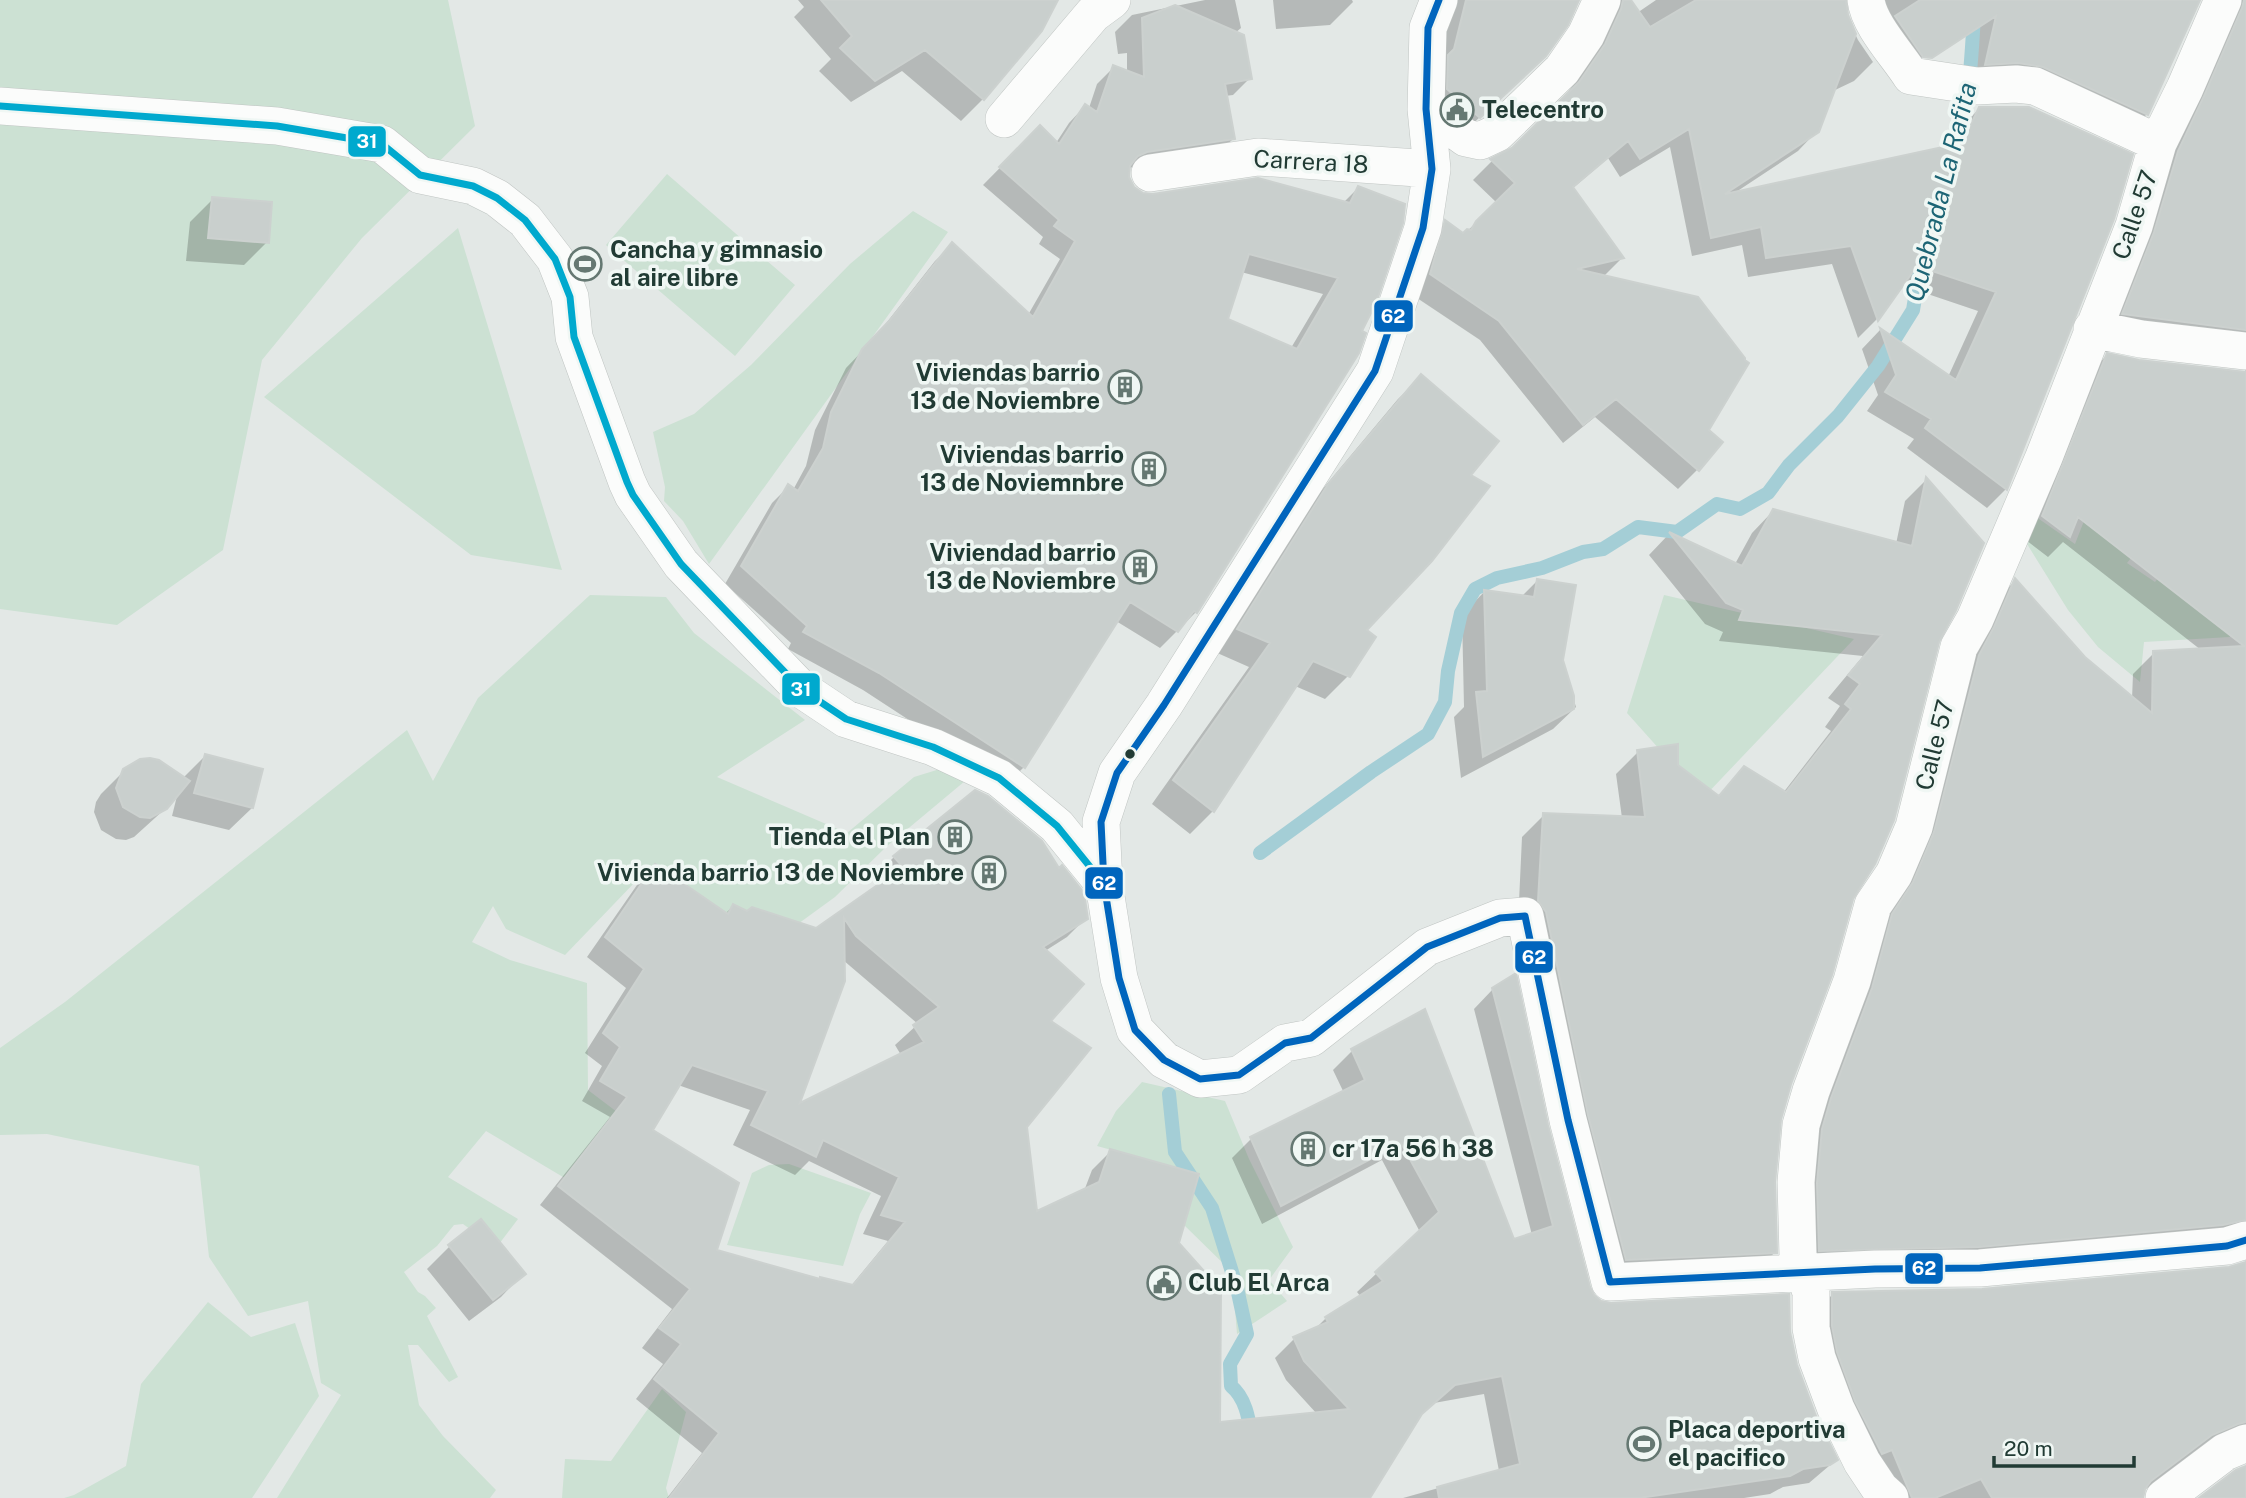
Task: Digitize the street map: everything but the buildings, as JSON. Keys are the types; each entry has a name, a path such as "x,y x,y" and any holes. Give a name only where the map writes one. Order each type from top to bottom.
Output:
{"street":[{"path":"1004,120 1093,14 1112,0"},
{"path":"1439,0 1428,28 1426,109 1432,169 1423,228 1376,371 1164,705 1117,773 1101,822 1104,884 1119,978 1135,1030 1164,1060 1200,1079 1239,1075 1285,1043 1311,1038 1427,947 1500,918 1525,916 1568,1119 1610,1282 1804,1272 1980,1268 2227,1245 2246,1240"},
{"path":"1426,109 1466,138 1480,141 1497,133 1562,69 1586,35 1602,0"},
{"path":"1866,0 1876,26 1911,76 1965,85 2035,86 2158,143"},
{"name":"Calle 57","path":"1890,1498 1880,1489 1862,1462 1836,1409 1817,1358 1811,1328 1811,1292 1798,1256 1796,1182 1801,1125 1852,981 1873,905 1894,874 1914,827 1959,647 1975,619 2039,470 2134,226 2158,143 2224,0"},
{"path":"0,106 277,126 382,144 420,175 473,186 498,198 526,220 555,259 570,298 575,337 627,482 633,495 681,564 802,689 846,719 933,747 999,778 1057,826 1104,884"},
{"name":"Carrera 18","path":"1150,173 1258,157 1432,169"},
{"path":"2092,329 2141,339 2246,351"},
{"path":"2164,1498 2225,1452 2246,1444"}],"green space":[{"path":"0,0 448,0 475,126 362,238 262,360 223,550 117,625 0,609"},
{"path":"667,174 795,285 735,356 606,245"},
{"path":"913,211 948,232 709,564 683,521 664,501 665,487 653,432 694,414 751,365 850,264"},
{"path":"458,228 562,570 471,555 264,397"},
{"path":"2033,503 2039,519 2075,544 2091,503 2142,544 2127,563 2155,582 2171,561 2228,602 2230,637 2144,642 2140,682 2098,647 2068,610 2024,539"},
{"path":"590,595 666,597 694,633 805,720 717,777 847,833 914,777 940,769 971,776 886,847 835,897 780,937 682,907 637,880 565,955 506,929 493,906 472,942 510,960 587,983 588,1090 617,1112 604,1187 563,1177 486,1131 448,1177 518,1219 496,1248 463,1224 454,1225 437,1246 404,1272 418,1292 436,1308 427,1316 458,1377 449,1382 418,1345 408,1345 419,1405 443,1436 496,1490 490,1498 277,1498 341,1395 321,1383 308,1301 248,1316 209,1257 199,1166 47,1134 0,1135 0,1048 65,1002 407,730 433,781 478,698"},
{"path":"1664,595 1854,639 1703,798 1627,713"},
{"path":"1142,1082 1225,1101 1249,1159 1293,1247 1269,1280 1287,1301 1237,1334 1232,1272 1184,1225 1199,1174 1097,1146 1116,1111"},
{"path":"789,1164 871,1193 860,1214 843,1266 727,1245 752,1173 769,1165"},
{"path":"208,1302 251,1337 295,1323 319,1396 252,1498 64,1498 126,1466 141,1384"},
{"path":"662,1389 686,1412 666,1488 669,1498 562,1498 565,1459 611,1461"}],"waterway":[{"name":"Quebrada La Rafita","path":"1952,162 1967,101 1975,0"},
{"name":"Quebrada La Rafita","path":"1260,853 1428,734 1445,702 1448,671 1461,613 1475,589 1497,578 1542,568 1583,552 1603,549 1638,527 1677,532 1717,504 1740,509 1768,493 1789,465 1838,416 1878,366 1913,310 1923,251"},
{"name":"Quebrada La Rafita","path":"1169,1094 1175,1152 1212,1208 1237,1288 1247,1334 1230,1364 1231,1386 1243,1403 1252,1438"}],"transit line":[{"name":"62","path":"1439,0 1428,28 1426,109 1432,169 1423,228 1375,371 1164,705 1117,773 1101,822 1104,884 1119,978 1135,1030 1164,1060 1200,1079 1239,1075 1285,1043 1311,1038 1427,947 1500,918 1525,916 1568,1120 1610,1282 1875,1269 1980,1268 2227,1246 2246,1240"},
{"name":"31","path":"0,106 277,126 382,144 420,175 473,186 497,198 525,220 555,259 570,297 574,337 627,482 633,495 681,564 801,689 846,719 933,747 999,778 1057,826 1104,884"}],"place":[{"name":"Telecentro","path":"1457,110"},
{"name":"Cancha y gimnasio al aire libre","path":"585,264"},
{"name":"Viviendas barrio 13 de Noviembre","path":"1125,387"},
{"name":"Viviendas barrio 13 de Noviemnbre","path":"1149,469"},
{"name":"Viviendad barrio 13 de Noviembre","path":"1140,567"},
{"name":"Tienda el Plan","path":"955,837"},
{"name":"Vivienda barrio 13 de Noviembre","path":"989,873"},
{"name":"cr 17a 56 h 38","path":"1308,1149"},
{"name":"Club El Arca","path":"1164,1283"},
{"name":"Placa deportiva el pacifico","path":"1644,1444"}]}
